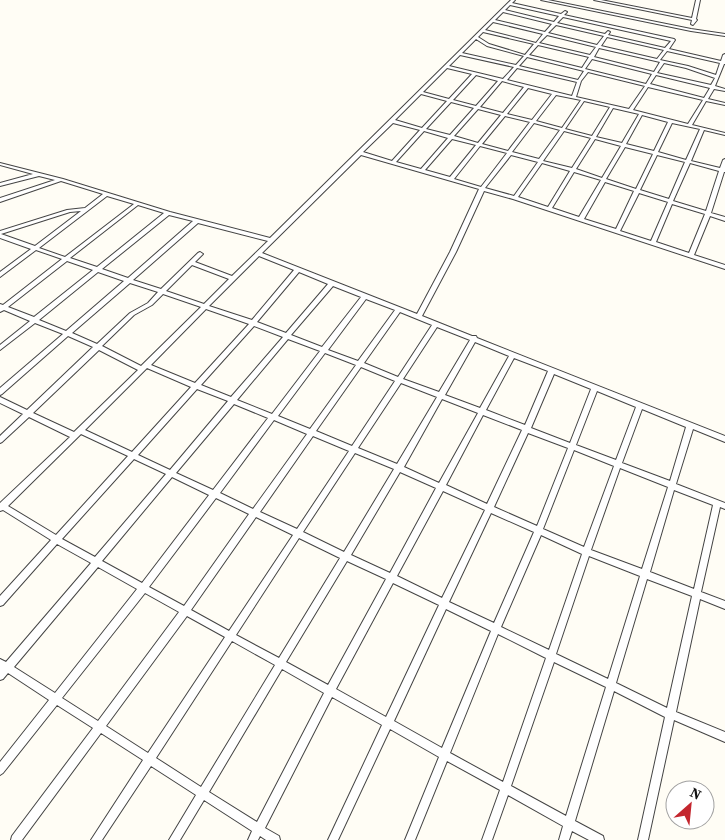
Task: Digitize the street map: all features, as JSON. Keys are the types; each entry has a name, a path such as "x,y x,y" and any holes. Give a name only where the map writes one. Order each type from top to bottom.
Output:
{"street":[{"path":"543,0 690,30 725,35"},
{"path":"596,0 694,20"},
{"path":"574,98 579,81 591,57 620,16 627,0"},
{"path":"690,30 698,0"},
{"path":"599,840 57,540 1,507 78,434 511,2 673,40"},
{"path":"422,171 570,6"},
{"path":"502,11 723,63"},
{"path":"492,21 658,60 718,77"},
{"path":"658,60 681,28"},
{"path":"482,31 725,90"},
{"path":"476,37 488,44 526,56 725,104"},
{"path":"460,54 579,81"},
{"path":"689,126 713,87 725,55"},
{"path":"630,111 663,62"},
{"path":"446,67 725,134"},
{"path":"393,162 475,74"},
{"path":"451,179 527,86"},
{"path":"421,92 723,171"},
{"path":"419,316 453,252 482,189 555,93"},
{"path":"515,198 583,100"},
{"path":"549,209 612,107"},
{"path":"582,219 622,144 641,114"},
{"path":"392,121 573,170 725,219"},
{"path":"618,230 671,121"},
{"path":"653,242 702,128"},
{"path":"360,153 618,230 725,267"},
{"path":"691,255 708,213 725,160"},
{"path":"0,164 61,180 104,195 168,213 271,240"},
{"path":"0,185 40,174"},
{"path":"0,200 61,180"},
{"path":"0,274 104,195"},
{"path":"1,307 137,204"},
{"path":"0,234 84,209"},
{"path":"0,348 168,213"},
{"path":"0,392 197,220"},
{"path":"0,234 34,248 206,306 288,336 721,504 698,594 643,840"},
{"path":"0,440 132,314 150,304 200,254"},
{"path":"259,254 725,439"},
{"path":"191,263 234,279"},
{"path":"0,602 253,323 298,269"},
{"path":"0,676 3,666 98,562 332,283"},
{"path":"0,770 144,587 364,296"},
{"path":"1,307 35,319 144,367 197,385 273,415 399,468 587,552 725,605"},
{"path":"16,840 186,610 310,432 399,309"},
{"path":"96,840 436,324"},
{"path":"174,840 399,468 474,338"},
{"path":"252,840 330,690 513,354"},
{"path":"333,840 490,508 552,370"},
{"path":"410,840 496,628 539,530 595,388"},
{"path":"0,400 28,414 133,454 444,602 672,715 725,737"},
{"path":"487,840 553,655 617,463 640,406"},
{"path":"564,840 670,484 690,426"},
{"path":"3,666 57,699 99,728 150,758 275,840"}]}
